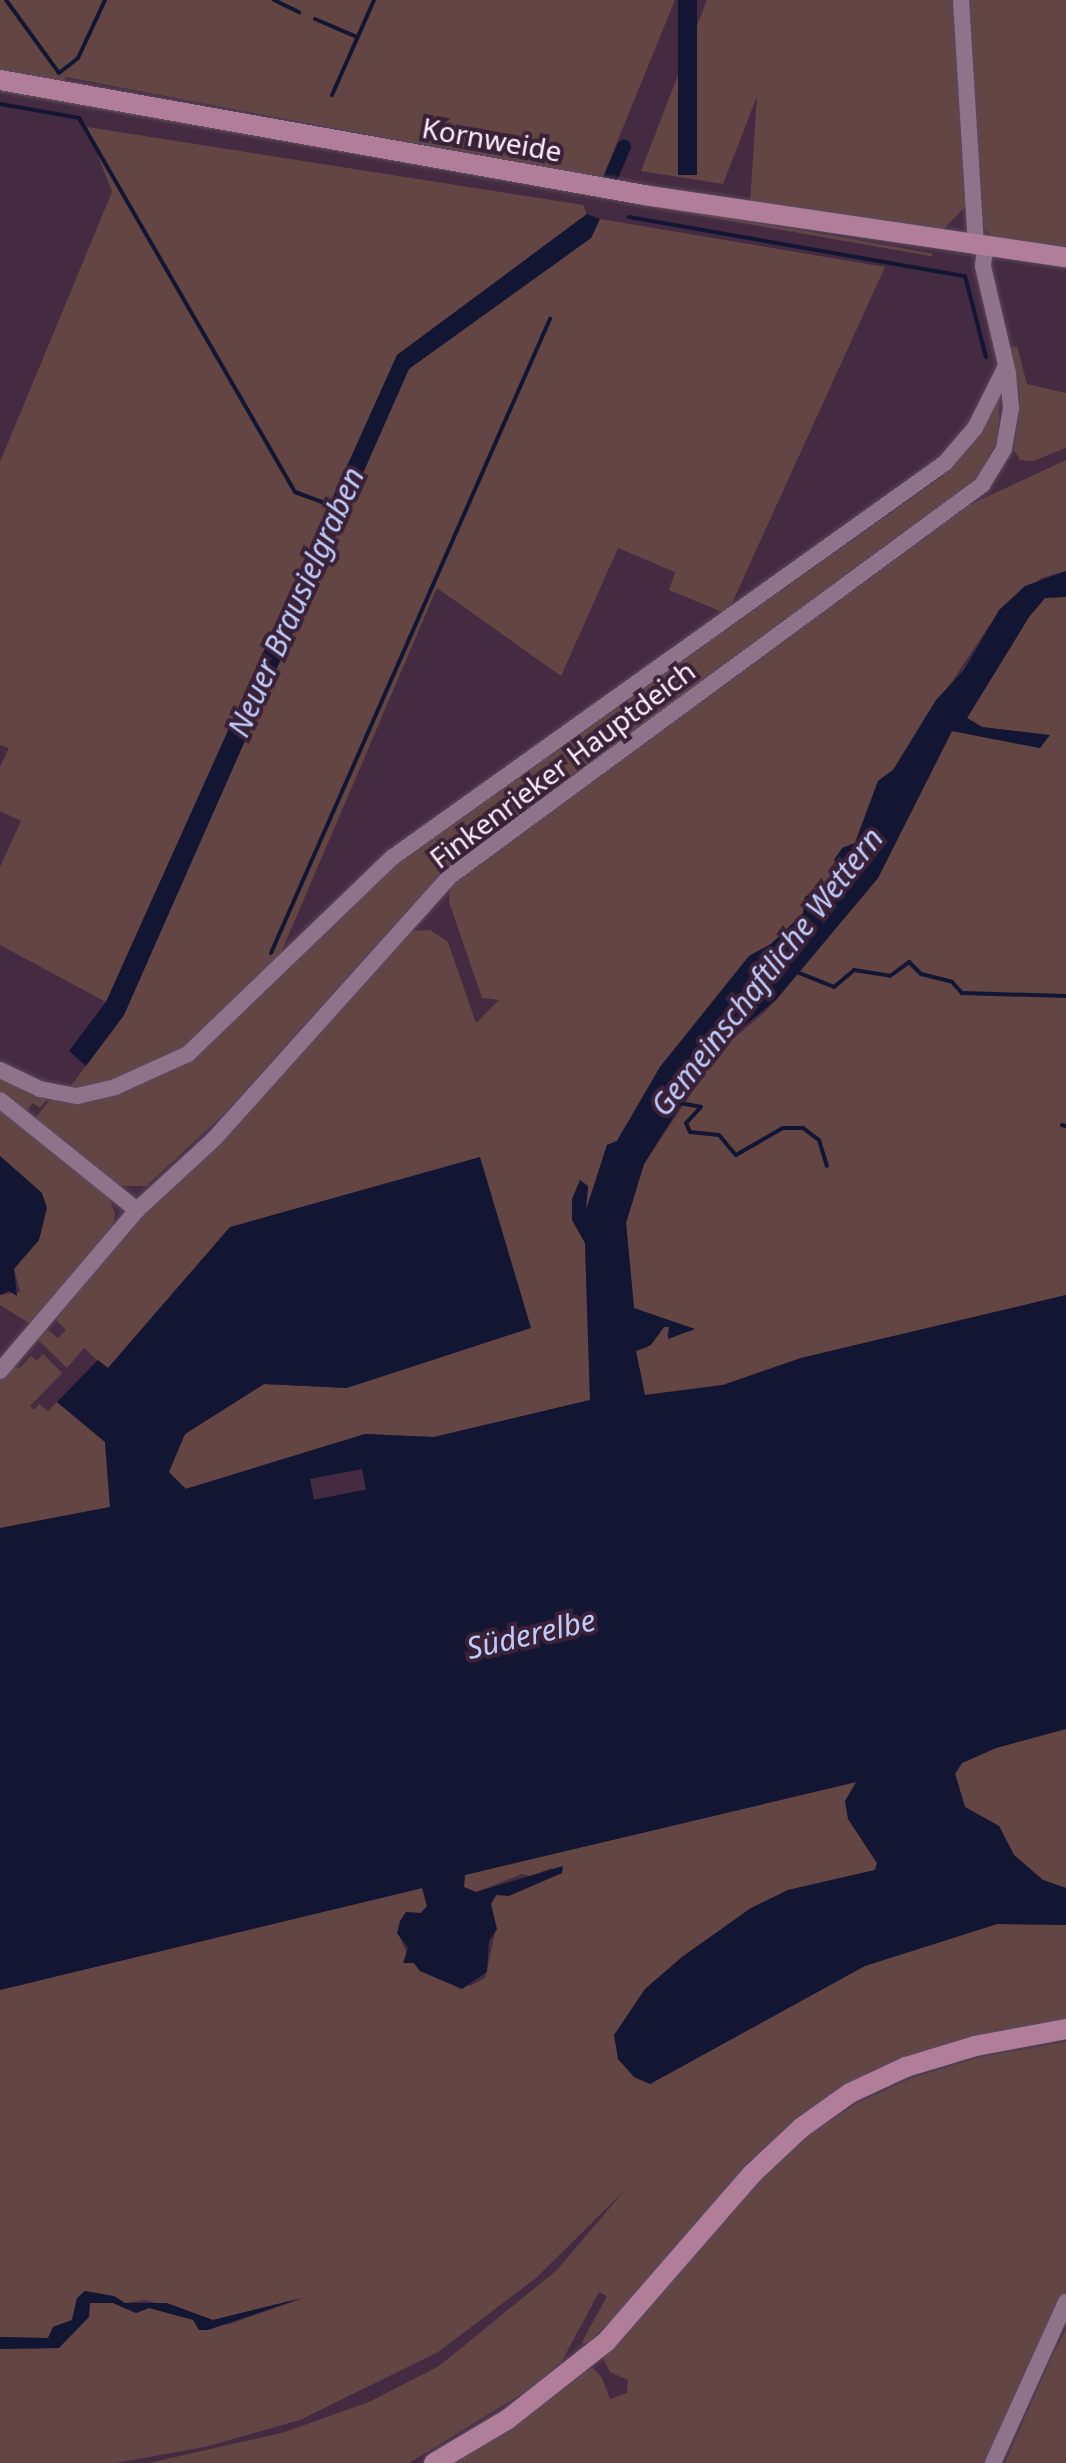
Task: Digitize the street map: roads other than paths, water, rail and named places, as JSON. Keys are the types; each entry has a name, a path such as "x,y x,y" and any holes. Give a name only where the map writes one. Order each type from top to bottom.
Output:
{"main road":[{"name":"Kornweide","path":"0,80 644,195 981,248 1066,257"},
{"path":"434,2463 508,2419 606,2342 751,2175 801,2128 850,2093 906,2067 975,2046 1066,2029"}],"street":[{"name":"Finkenrieker Hauptdeich","path":"1,1369 137,1210 215,1138 464,864 973,495 997,466 1007,436 1011,396 983,266 961,0"},
{"name":"Finkenrieker Hauptdeich","path":"0,1070 40,1089 77,1096 115,1087 188,1054 393,857 945,463 975,428 1006,366"},
{"path":"0,1100 137,1210"},
{"path":"993,2463 1066,2302"}],"water":[{"path":"678,0 697,0 697,175 678,175"},
{"path":"587,214 600,219 591,238 409,369 124,1015 86,1066 69,1051 106,1002 397,355"},
{"path":"1066,571 1066,597 1045,598 1029,617 967,718 982,727 1050,735 1040,748 952,731 878,878 776,1000 734,1034 691,1089 644,1164 626,1223 634,1308 695,1329 668,1339 669,1327 664,1327 651,1345 636,1351 645,1395 723,1385 801,1358 1066,1295 1066,1729 996,1748 962,1763 955,1774 965,1807 999,1826 1014,1855 1043,1880 1066,1888 1066,1925 997,1924 865,1966 650,2084 634,2077 618,2059 614,2035 645,1989 682,1957 751,1908 788,1890 875,1870 877,1863 848,1819 845,1801 856,1782 465,1875 464,1887 476,1892 563,1866 562,1873 509,1896 496,1895 491,1904 497,1929 489,1941 487,1972 462,1989 420,1971 414,1963 403,1963 408,1948 397,1933 400,1921 406,1912 421,1913 427,1906 422,1888 0,1990 0,1528 110,1507 105,1442 57,1402 98,1360 108,1368 230,1227 480,1157 531,1328 347,1388 264,1384 185,1434 169,1472 186,1489 365,1434 434,1437 590,1400 585,1243 572,1220 572,1199 580,1180 588,1186 586,1210 607,1145 617,1141 660,1067 749,956 771,944 803,914 805,897 829,882 840,868 834,860 842,848 855,843 878,781 893,770 936,700 964,670 999,610 1025,586"},
{"path":"0,1156 42,1193 47,1208 39,1240 14,1269 17,1296 9,1291 0,1295"},
{"path":"85,2291 114,2296 125,2303 167,2303 213,2320 302,2298 208,2330 199,2330 193,2320 149,2308 136,2313 113,2303 90,2303 89,2317 59,2348 0,2349 0,2337 48,2338 53,2327 72,2320 77,2298"}],"waterway":[{"path":"6,0 59,73 78,58 105,0"},
{"path":"274,0 299,12"},
{"path":"332,95 374,0"},
{"path":"315,19 357,37"},
{"path":"0,104 79,118 295,492 333,506"},
{"name":"Neuer Brausielgraben","path":"611,177 624,147"},
{"path":"629,217 965,276 986,357"},
{"path":"271,953 550,319"},
{"name":"Gemeinschaftliche Wettern","path":"794,971 834,987 854,970 890,976 909,962 921,974 952,982 962,993 1066,996"},
{"name":"Gemeinschaftliche Wettern","path":"679,1103 701,1107 686,1123 690,1132 719,1135 736,1155 783,1128 803,1128 819,1140 827,1166"},
{"path":"1062,1125 1066,1126"}],"water label":[{"name":"Süderelbe","path":"531,1634"}]}
